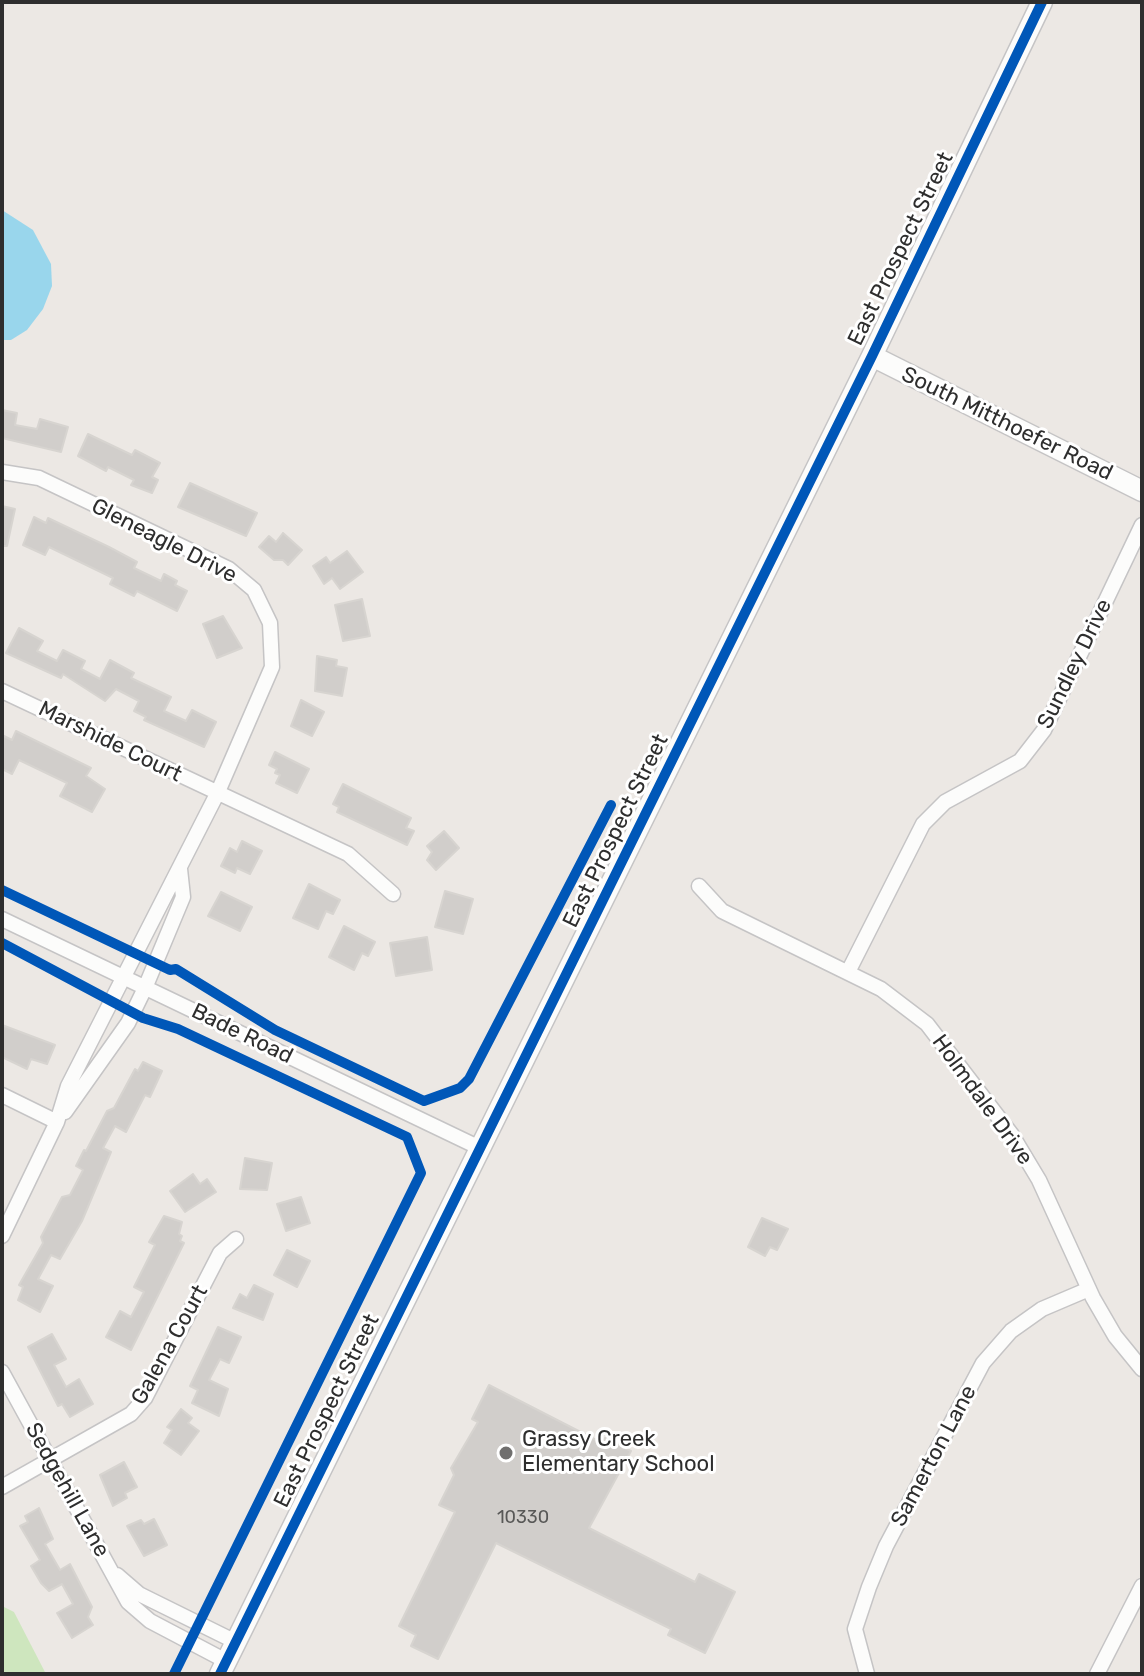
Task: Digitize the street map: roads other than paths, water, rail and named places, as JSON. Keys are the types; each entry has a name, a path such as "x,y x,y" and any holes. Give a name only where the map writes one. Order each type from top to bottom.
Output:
{"street":[{"name":"East Prospect Street","path":"223,1668 872,356 1042,2"},
{"name":"South Mitthoefer Road","path":"872,356 1142,491"},
{"name":"Gleneagle Drive","path":"2,472 39,478 229,569 254,590 270,623 272,667 217,794 126,979 68,1086 57,1122"},
{"name":"Sundley Drive","path":"848,972 923,824 945,802 1020,761 1038,740 1142,525"},
{"name":"Marshide Court","path":"2,691 348,854 393,894"},
{"path":"2,1236 57,1122 128,1023 145,988 183,897 180,869"},
{"name":"Holmdale Drive","path":"699,886 722,911 848,972 906,1005 949,1050 1012,1135 1039,1180 1089,1289 1115,1336 1142,1369"},
{"name":"Bade Road","path":"2,919 482,1149"},
{"path":"2,1095 57,1122"},
{"name":"Galena Court","path":"2,1487 131,1414 145,1398 220,1253 236,1239"},
{"name":"Samerton Lane","path":"867,1674 855,1629 869,1587 886,1546 983,1363 1021,1324 1042,1309 1089,1289"},
{"name":"Sedgehill Lane","path":"2,1372 128,1602 138,1612 223,1668"},
{"name":"Sedgehill Lane","path":"108,1566 139,1594 236,1642"},
{"path":"1097,1674 1142,1586"}],"water":[{"path":"2,210 33,230 51,264 52,286 43,309 27,330 11,340 2,340"}],"place":[{"name":"Grassy Creek Elementary School","path":"506,1453"}]}
